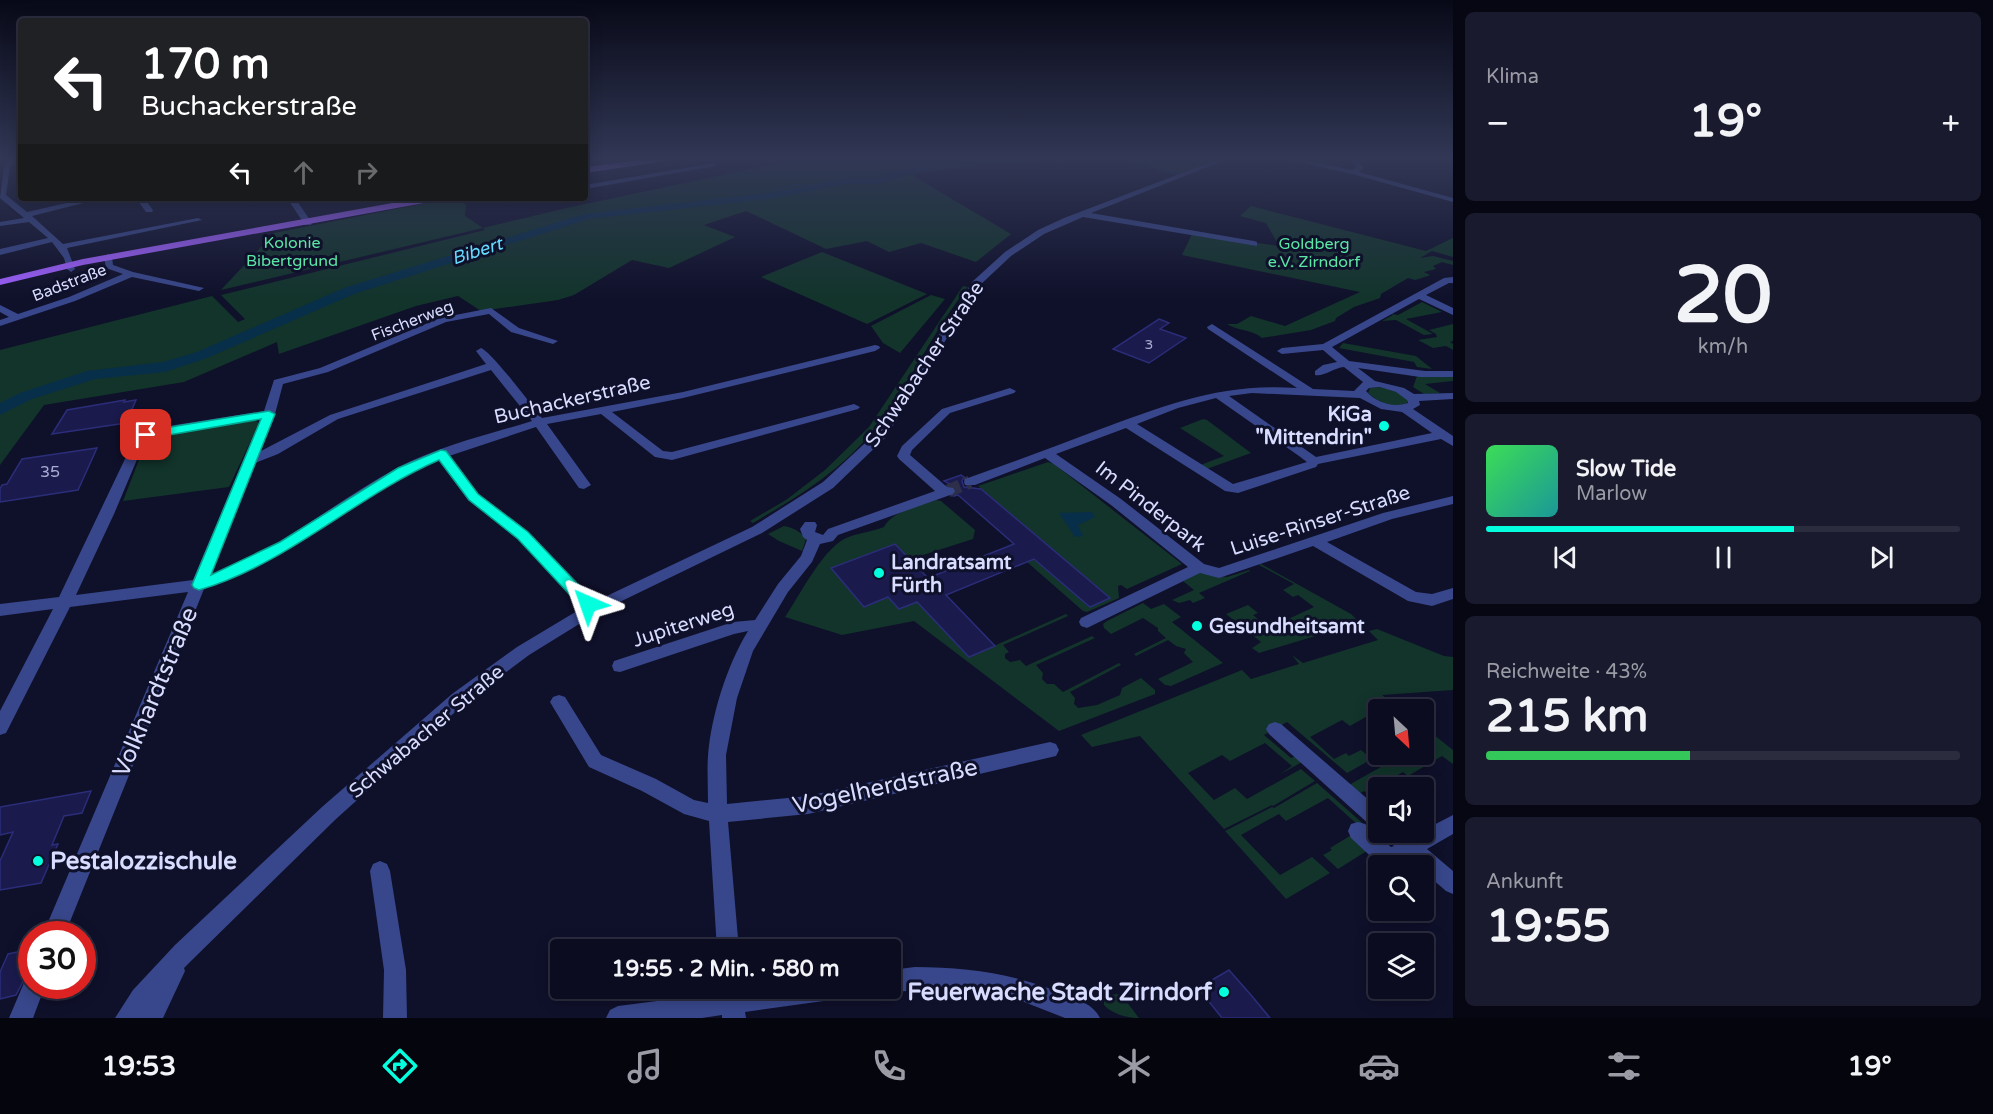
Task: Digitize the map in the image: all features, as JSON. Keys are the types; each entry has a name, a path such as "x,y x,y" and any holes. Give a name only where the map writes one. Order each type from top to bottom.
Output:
{"main road":[{"path":"0,282 402,205"}],"street":[{"path":"9,205 29,217 61,247 70,267"},
{"path":"0,224 75,205"},
{"path":"145,205 149,210"},
{"path":"295,205 308,223"},
{"name":"Schwabacher Straße","path":"127,1018 141,998 183,954 329,813 458,699 523,651 592,609 717,551 789,511 828,486 882,434 963,300 989,269 1028,240 1106,205"},
{"path":"1081,214 1254,244"},
{"path":"61,247 198,220"},
{"path":"0,252 52,239"},
{"path":"108,260 109,266 131,274 199,288"},
{"name":"Badstraße","path":"0,323 72,299 131,274"},
{"path":"1282,351 1325,347 1453,280"},
{"path":"1420,296 1453,312"},
{"name":"Badstraße","path":"0,308 16,317"},
{"name":"Fischerweg","path":"278,382 324,370 443,320 491,311 516,330 553,340"},
{"path":"1212,327 1308,390"},
{"path":"1325,347 1372,384"},
{"name":"Buchackerstraße","path":"0,610 199,585 227,575 285,545 402,471 441,454 539,422 683,395 875,348"},
{"path":"481,351 539,422 584,485"},
{"path":"1319,374 1325,368 1346,364 1426,374 1453,374"},
{"path":"248,460 274,451 334,417 494,365"},
{"name":"Volkhardtstraße","path":"59,921 199,585 248,460 269,414 278,382"},
{"path":"1362,395 1361,387 1372,384 1390,386 1412,398 1453,396"},
{"path":"970,482 1174,406 1218,394 1252,390 1308,390 1362,395 1386,407 1405,409 1448,439"},
{"path":"789,511 824,539 830,537 833,532 946,491 908,463 903,456 906,449 946,411 1011,391"},
{"path":"1218,394 1314,461"},
{"path":"1405,409 1413,405 1412,398"},
{"path":"604,411 658,454 672,456 854,407"},
{"path":"0,728 67,600 112,507 139,441 156,432 269,414"},
{"path":"1127,423 1230,488 1238,489 1312,464 1314,461 1448,439"},
{"name":"Im Pinderpark","path":"1046,453 1116,502 1199,568 1087,622"},
{"path":"441,454 473,497 523,535 592,609"},
{"name":"Luise-Rinser-Straße","path":"1199,568 1219,573 1388,516 1453,500"},
{"path":"727,939 718,814 717,755 728,698 743,654 783,588 807,558 813,532"},
{"path":"1315,541 1413,597 1432,600 1453,594"},
{"name":"Jupiterweg","path":"620,666 733,628 750,625 758,627"},
{"name":"Vogelherdstraße","path":"559,702 596,761 649,785 691,808 718,814 808,805 1050,750"},
{"path":"1275,729 1368,811"},
{"path":"1358,831 1389,859 1453,824"},
{"path":"1405,843 1453,884"},
{"path":"380,871 394,970 394,1018"},
{"name":"Schwabacher Straße","path":"151,1018 183,954"},
{"path":"901,980 970,978 1040,996 1078,1011 1088,1018"},
{"path":"21,1018 29,999"},
{"path":"618,1018 765,999"}],"green space":[{"name":"Kolonie Bibertgrund","path":"419,205 465,205 465,216 483,228 221,290 274,233"},
{"path":"583,205 961,205 1011,234 976,262 921,243 889,252 867,241 826,249 746,211 704,225 735,237 669,268 632,260 574,295 558,300 481,311 458,296 416,306 279,354 277,342 184,382 44,405 0,465 0,350 212,296 238,322 245,319 221,295 485,230 483,228"},
{"name":"Goldberg e.V. Zirndorf","path":"1251,206 1426,251 1453,238 1453,257 1432,251 1420,258 1433,256 1453,261 1453,265 1442,262 1433,266 1436,269 1424,272 1430,275 1415,280 1408,278 1381,294 1380,298 1354,307 1336,318 1335,321 1311,330 1262,338 1227,324 1237,324 1251,316 1285,326 1360,292 1182,255 1192,234 1279,246 1266,223 1240,216"},
{"path":"822,252 927,294 867,324 761,277"},
{"path":"963,286 968,287 888,411 862,443 849,457 819,481 753,523 750,521 786,500 825,470 869,427"},
{"path":"931,295 945,299 900,353 883,343 871,326"},
{"path":"1422,302 1442,312 1406,319 1433,334 1424,335 1396,320 1382,321 1393,315 1391,314 1398,315"},
{"path":"1453,324 1453,341 1450,342 1453,344 1453,350 1446,346 1433,348 1418,340 1437,337 1429,330"},
{"path":"1343,343 1416,356 1432,369 1417,367 1414,362 1339,348"},
{"path":"1417,376 1453,376 1453,381 1425,384 1440,393 1424,394 1413,387"},
{"path":"1381,387 1399,393 1407,399 1407,403 1397,406 1386,404 1368,393 1370,388"},
{"path":"253,419 259,423 229,487 123,501 147,439 160,433"},
{"path":"1203,419 1251,453 1204,470 1198,466 1224,456 1180,428"},
{"path":"1048,462 1054,464 1182,564 1127,589 1121,585 1118,586 1119,598 1087,612 1083,611 1027,562 1034,559 1090,607 1110,598 978,486"},
{"path":"936,500 941,501 975,530 973,539 923,555 928,561 916,566 831,568 864,606 888,597 899,609 917,602 969,657 1066,614 1068,616 1003,645 1009,652 1005,654 1005,658 1010,662 1020,660 1026,666 1092,636 1095,638 1036,665 1043,673 1042,679 1047,684 1054,684 1063,692 1119,663 1121,665 1070,692 1078,708 1097,705 1120,695 1122,688 1141,678 1155,690 1155,694 1059,731 914,621 842,635 785,617 819,564 835,545 849,537 884,527 888,521 900,513"},
{"path":"784,526 796,530 806,539 802,551 768,534"},
{"path":"1261,564 1351,614 1357,620 1355,624 1259,653 1252,648 1261,642 1226,614 1248,605 1258,613 1253,615 1269,628 1314,607 1298,595 1293,597 1283,590 1294,584 1259,565"},
{"path":"1249,570 1199,593 1205,598 1193,603 1190,600 1179,603 1172,600 1194,590 1183,581 1199,573 1227,577"},
{"path":"1143,603 1151,609 1164,604 1181,617 1172,622 1223,663 1171,686 1165,685 1158,679 1193,662 1184,653 1186,649 1168,640 1136,656 1134,654 1166,638 1158,631 1158,628 1143,618 1111,634 1104,628 1103,624 1107,621"},
{"path":"1377,629 1444,656 1453,657 1453,690 1382,695 1387,699 1368,699 1368,716 1350,726 1342,720 1310,737 1334,759 1346,753 1349,756 1361,750 1368,756 1368,761 1347,773 1287,722 1264,735 1291,758 1298,755 1302,762 1279,775 1292,766 1265,743 1230,761 1222,755 1188,773 1214,800 1235,788 1247,799 1301,769 1315,781 1273,806 1224,829 1140,736 1092,747 1081,735 1242,670 1251,679 1299,664 1292,655 1303,663 1378,640 1369,631"},
{"path":"1434,735 1453,750 1453,764 1442,756 1434,761"},
{"path":"1384,765 1427,765 1408,776 1403,772 1394,777 1368,777 1368,794 1364,791 1357,795 1349,785"},
{"path":"1317,783 1368,828 1368,834 1328,798 1286,821 1279,814 1241,835 1280,875 1312,857 1330,873 1286,899 1225,831 1274,808"},
{"path":"1353,834 1370,849 1338,869 1323,855"},
{"path":"1129,993 1132,998 1126,1001 1139,1018 1120,1015 1104,1005 1104,999 1108,995"}],"water":[{"path":"1092,512 1095,517 1078,525 1083,536 1075,537 1059,513"}],"building":[{"path":"1159,319 1169,323 1160,329 1186,338 1149,363 1113,349"},
{"path":"125,400 124,402 136,400 126,423 52,434 67,410"},
{"path":"97,448 78,490 0,502 2,485 7,484 22,459"},
{"name":"Landratsamt Fürth","path":"961,475 964,477 962,481 964,487 981,489 1110,598 1090,607 1034,559 946,595 995,646 969,657 917,602 899,609 888,597 864,607 831,568 895,544 928,578 1014,544 958,495 954,496 957,492 955,487 944,481"},
{"path":"91,791 82,813 64,816 52,845 58,844 41,883 0,890 0,861 13,832 0,835 0,807"},
{"path":"18,952 18,991 16,995 0,999 0,972 8,954"},
{"name":"Feuerwache Stadt Zirndorf","path":"1229,970 1270,1018 1222,1018 1198,988"}],"waterway":[{"name":"Bibert","path":"0,410 26,396 93,374 165,367 202,355 349,291 588,216 690,205"}],"tunnel":[{"path":"948,491 970,482"}],"place":[{"name":"KiGa \"Mittendrin\"","path":"1384,426"},
{"name":"Landratsamt Fürth","path":"879,573"},
{"name":"Gesundheitsamt","path":"1197,626"},
{"name":"Pestalozzischule","path":"38,861"},
{"name":"Feuerwache Stadt Zirndorf","path":"1224,992"}],"route":[{"path":"146,435 269,414 248,460 199,585 227,575 285,545 402,471 441,454 473,497 523,535 588,604"}]}
